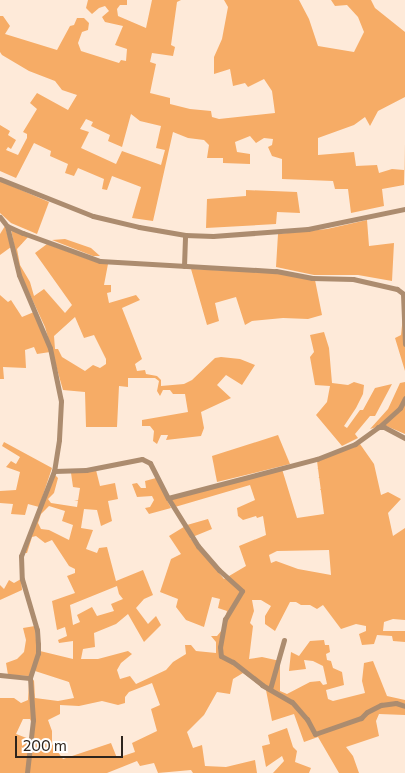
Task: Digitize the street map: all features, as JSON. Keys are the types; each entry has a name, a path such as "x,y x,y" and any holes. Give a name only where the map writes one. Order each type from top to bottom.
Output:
{"street":[{"path":"0,179 93,216 140,227 185,234 213,236 308,229 405,209"},
{"path":"0,217 7,226 19,275 45,333 56,368 61,409 60,440 54,471 21,556 23,585 38,637 38,653 30,678 32,720 27,773"},
{"path":"7,226 100,261 276,271 312,278 353,279 378,283 397,289 404,294 405,344"},
{"path":"184,266 185,234"},
{"path":"168,498 317,459 354,444 400,408 405,398"},
{"path":"378,427 384,427 405,438"},
{"path":"54,471 86,470 142,459 150,463 168,498 208,559 242,591 225,619 220,647 221,656 292,702 307,719 315,734 357,720 380,705 396,703 405,706"},
{"path":"270,689 284,640"},
{"path":"0,675 30,678"}],"shaded area":[{"path":"88,0 127,0 127,5 120,5 117,9 118,16 146,28 152,0 181,0 177,2 171,45 175,47 173,56 152,53 150,62 156,64 150,93 170,98 170,104 190,109 211,111 212,117 219,119 275,113 272,91 264,79 248,87 245,83 233,86 230,69 214,74 214,57 222,39 228,7 224,0 299,0 309,19 318,46 354,52 364,32 358,17 347,5 335,6 331,0 371,0 375,8 405,32 405,97 378,111 370,126 365,117 354,125 318,138 318,155 354,152 356,166 377,165 379,173 392,169 404,170 405,142 404,185 382,189 384,206 351,213 348,189 335,189 333,181 282,179 282,159 272,156 268,147 272,145 273,139 264,138 256,143 250,136 235,142 237,152 250,154 250,164 223,163 223,158 207,158 209,145 204,140 188,138 173,132 153,221 132,218 141,187 112,176 107,190 102,189 104,179 78,168 74,176 65,173 68,164 50,156 51,151 34,143 16,178 0,171 0,125 10,131 8,135 16,140 11,149 8,147 6,150 18,155 27,138 27,134 23,132 37,109 30,103 37,93 68,110 77,95 62,90 55,81 29,71 2,55 0,52 0,16 3,16 10,26 5,34 57,50 70,26 74,25 77,18 84,18 89,23 88,30 82,32 78,43 81,51 119,63 121,60 126,61 127,49 115,45 123,26 105,22 102,17 109,11 105,6 92,14 86,8","holes":["131,114 140,121 161,126 156,148 165,150 161,165 122,151 116,164 81,148 89,132 80,129 86,119 93,122 91,126 110,135 108,141 122,147"]},
{"path":"0,181 49,202 37,234 11,223 0,213"},
{"path":"246,190 297,192 300,213 277,212 276,224 206,228 207,199 246,196"},
{"path":"367,220 369,246 394,243 392,281 358,275 314,275 276,267 278,234 327,229"},
{"path":"5,226 11,247 0,255 0,234"},
{"path":"11,229 28,237 17,249 20,265 30,282 34,296 44,289 65,313 72,305 35,253 47,244 96,262 108,264 104,285 111,285 111,292 107,293 109,303 136,295 140,300 122,308 142,359 135,364 137,371 145,370 146,374 157,376 161,380 161,386 184,384 192,380 215,358 240,359 255,365 242,385 226,375 217,385 231,398 201,412 204,428 201,436 166,440 168,435 161,435 157,444 153,441 154,431 150,426 142,426 142,420 188,412 185,394 173,394 170,390 163,390 160,396 157,391 159,381 155,378 128,378 128,387 119,386 117,427 86,427 85,392 63,390 45,327 19,271","holes":["75,317 84,338 94,335 106,359 106,364 100,368 93,365 85,371 62,357 58,349 55,349 54,336"]},
{"path":"65,239 91,248 100,256 93,256 52,240"},
{"path":"191,269 275,273 315,280 322,315 308,319 283,318 252,321 245,325 236,297 215,303 219,321 207,325"},
{"path":"0,295 8,302 11,300 22,317 34,312 50,352 37,354 34,347 25,350 26,368 3,367 4,379 0,379"},
{"path":"405,297 405,371 395,338 401,335"},
{"path":"324,332 329,348 332,383 348,385 354,382 364,385 363,394 344,426 347,428 360,410 363,410 375,388 392,384 375,416 370,416 355,434 358,438 342,446 316,415 327,402 330,386 315,385 310,357 314,352 310,335"},
{"path":"405,382 405,434 384,425 370,429 388,409 400,383"},
{"path":"278,435 290,464 217,482 212,456"},
{"path":"4,442 52,468 39,507 28,504 25,515 11,514 13,504 0,503 0,491 16,490 20,472 6,467 11,461 16,464 20,457 2,446"},
{"path":"360,444 374,464 381,495 388,492 401,499 388,513 393,536 405,528 405,620 393,619 384,622 383,631 405,631 405,642 393,641 392,636 377,635 374,644 362,645 359,634 366,631 366,626 356,624 341,629 323,605 317,609 310,605 301,605 296,602 290,602 275,631 265,624 265,616 271,606 261,600 252,600 254,611 250,623 253,626 249,659 262,657 280,661 280,691 287,694 310,682 320,681 323,685 327,684 323,666 313,661 304,660 306,669 289,671 291,652 299,656 310,641 324,640 325,645 329,645 330,652 326,654 327,660 331,661 333,668 342,672 344,685 326,690 328,699 333,701 365,693 362,681 364,663 373,661 387,696 405,700 405,715 379,714 376,721 379,736 346,747 353,756 359,773 339,773 318,737 304,742 294,714 272,721 266,690 243,673 233,679 230,694 217,692 204,715 187,732 193,748 202,745 205,766 226,767 255,760 257,773 193,773 191,770 158,773 154,763 140,766 137,761 107,773 0,773 0,698 14,698 21,703 28,700 29,683 34,680 35,698 58,701 74,698 69,682 35,671 40,651 73,659 73,641 59,643 58,640 67,636 65,627 57,630 52,601 75,593 67,576 75,573 75,569 69,566 52,540 45,543 36,536 32,537 27,553 24,553 54,474 58,478 54,493 48,499 51,503 77,507 80,488 73,487 71,473 96,470 100,486 115,483 118,499 108,501 112,521 101,526 97,510 84,509 81,528 93,530 86,549 97,553 99,548 107,547 116,581 143,570 153,595 144,599 136,608 148,624 156,616 161,625 144,642 128,614 116,624 94,633 95,647 83,649 81,659 98,659 128,651 132,654 121,663 117,670 120,679 130,676 136,684 166,670 173,662 186,654 185,645 191,645 196,651 216,653 216,642 211,636 217,636 222,630 227,611 218,608 220,599 212,597 204,627 186,620 176,607 178,599 160,592 171,559 181,554 169,536 187,525 208,519 212,529 190,538 224,579 246,566 239,546 266,535 263,516 243,520 238,516 237,508 255,500 250,485 175,507 171,499 282,469 297,518 324,514 317,461","holes":["49,506 65,511 62,521 73,525 69,540 49,530 41,529 38,523 41,514","329,550 331,575 298,569 276,561 271,563 269,555 277,551","117,586 119,594 123,599 111,604 114,611 97,616 92,607 77,615 80,622 73,625 70,605","152,683 160,705 151,709 157,731 132,743 135,752 117,758 111,743 63,759 52,744 52,731 48,720 60,714 60,705 79,706 102,701 118,705 125,703 125,697 129,692","23,719 30,719 34,729 32,740 16,734"]},
{"path":"156,478 171,508 149,514 145,508 150,507 154,500 152,496 137,497 132,484 137,483 141,488 146,488 145,481"},
{"path":"21,579 22,590 0,600 0,585 4,589 9,580 14,583"},
{"path":"35,626 37,654 29,676 8,675 6,663 17,659 24,652 26,640 23,628"},
{"path":"287,728 293,747 297,751 295,762 311,768 309,773 273,773 284,761 282,756 266,767 262,746 270,744 268,735"}]}
